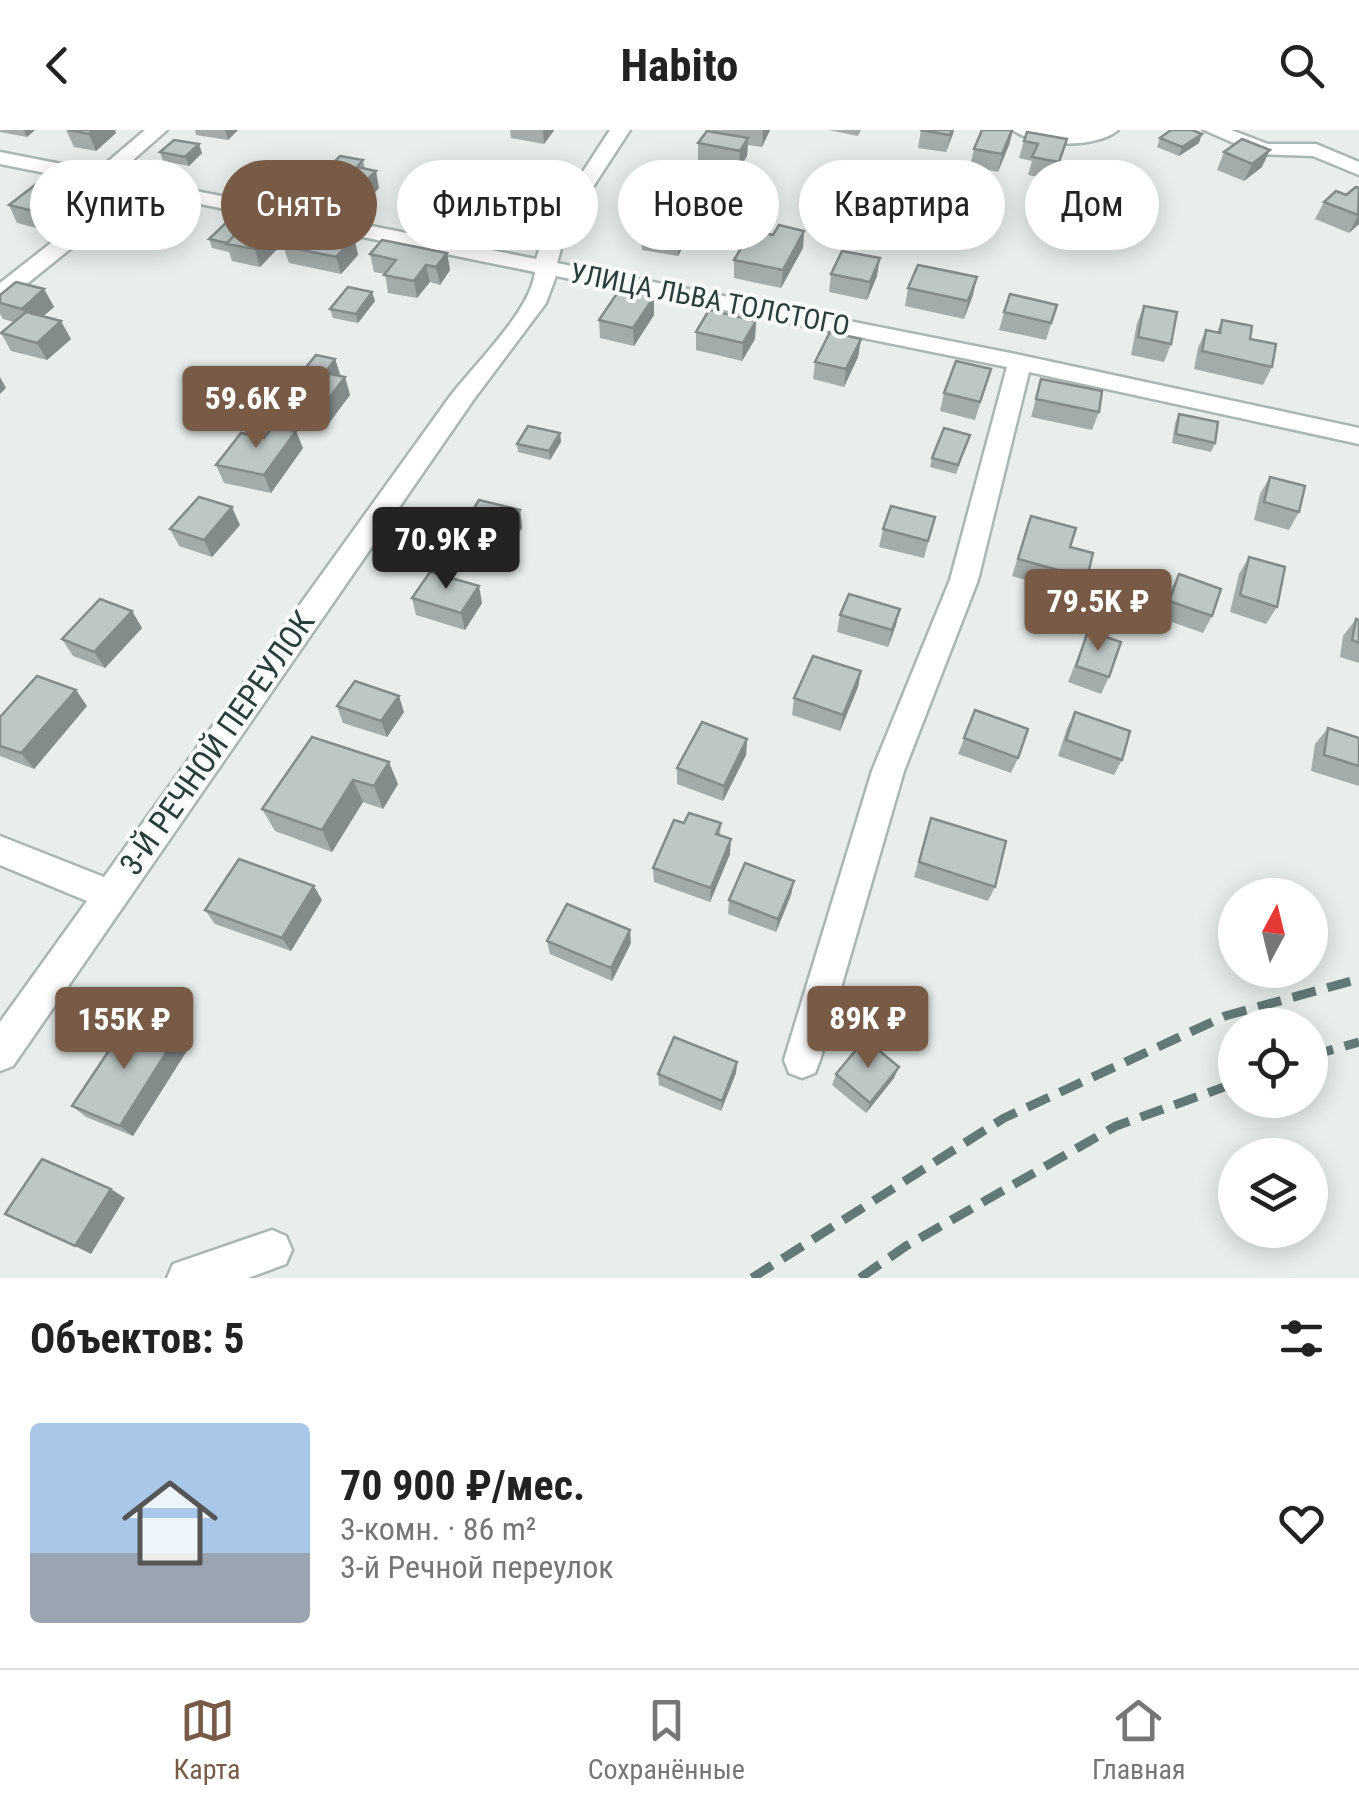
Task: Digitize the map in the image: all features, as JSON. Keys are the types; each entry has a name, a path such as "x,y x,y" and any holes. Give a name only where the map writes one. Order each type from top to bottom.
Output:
{"street":[{"path":"122,160 156,130"},
{"name":"3-Й РЕЧНОЙ ПЕРЕУЛОК","path":"0,1053 453,410 535,302 545,281 548,248 557,227 620,130"},
{"path":"1022,130 1053,136 1095,136 1108,130"},
{"path":"1214,130 1266,150 1316,150 1359,169"},
{"name":"УЛИЦА ЛЬВА ТОЛСТОГО","path":"0,158 30,164"},
{"name":"УЛИЦА ЛЬВА ТОЛСТОГО","path":"201,199 1020,362 1359,436"},
{"path":"0,294 55,250"},
{"path":"802,1060 888,771 964,580 1020,362"},
{"path":"0,850 110,895"},
{"path":"186,1278 272,1250"}],"building":[{"path":"920,130 952,130 950,135"},
{"path":"982,130 1012,130 1002,154 974,149"},
{"path":"1171,130 1202,134 1182,147 1160,138"},
{"path":"707,131 748,138 740,151 698,143"},
{"path":"1027,132 1067,139 1060,160 1032,157 1038,144 1024,141"},
{"path":"1242,139 1270,150 1252,164 1224,152"},
{"path":"174,140 199,144 185,157 160,152"},
{"path":"1356,187 1358,215 1324,202 1336,191 1346,195"},
{"path":"30,189 30,210 9,205"},
{"path":"779,225 799,230 799,240 783,270 734,260 740,250 779,250"},
{"path":"221,228 221,242 209,239"},
{"path":"382,240 397,243 397,250 447,253 436,267 426,265 414,281 384,275 396,260 370,254"},
{"path":"302,250 342,250 336,257"},
{"path":"842,251 880,258 870,282 831,274"},
{"path":"918,265 977,277 968,301 908,288"},
{"path":"16,282 44,289 22,309 0,303 0,295"},
{"path":"348,287 372,292 356,314 330,309"},
{"path":"620,289 654,297 633,328 599,320"},
{"path":"1010,294 1057,305 1051,323 1004,312"},
{"path":"1144,306 1177,312 1171,344 1138,337"},
{"path":"709,310 756,321 743,343 696,332"},
{"path":"26,312 61,321 37,343 1,333"},
{"path":"1222,320 1252,326 1250,339 1276,344 1272,367 1202,351 1206,330 1220,333"},
{"path":"830,332 861,339 846,369 815,362"},
{"path":"316,355 335,359 325,373 345,377 324,405 283,396"},
{"path":"956,361 991,369 980,402 944,393"},
{"path":"1041,379 1102,391 1099,412 1036,399"},
{"path":"1179,414 1218,422 1215,443 1176,434"},
{"path":"273,426 296,431 264,475 216,465 241,433 264,438"},
{"path":"528,426 560,433 549,451 517,444"},
{"path":"944,428 970,435 958,465 932,458"},
{"path":"1270,477 1305,486 1299,512 1264,502"},
{"path":"199,497 232,507 204,540 170,529"},
{"path":"479,500 520,510 506,532 466,521"},
{"path":"891,506 935,517 928,541 883,529"},
{"path":"1031,516 1076,528 1070,547 1093,553 1087,578 1018,559"},
{"path":"1249,557 1285,567 1277,607 1240,595"},
{"path":"430,572 479,586 461,613 412,598"},
{"path":"1179,574 1221,589 1212,616 1169,601"},
{"path":"849,594 900,609 892,630 840,615"},
{"path":"100,599 132,611 94,652 62,639"},
{"path":"1356,619 1359,620 1359,643 1352,640"},
{"path":"1088,631 1121,642 1109,677 1076,666"},
{"path":"813,656 861,671 843,715 794,698"},
{"path":"37,676 76,690 21,753 0,746 0,717"},
{"path":"355,681 399,696 381,721 337,706"},
{"path":"975,710 1028,729 1018,758 964,738"},
{"path":"1075,712 1130,731 1122,760 1066,740"},
{"path":"702,722 747,739 724,786 677,768"},
{"path":"1328,728 1359,738 1359,766 1324,755"},
{"path":"312,737 389,762 374,786 353,780 322,830 262,809"},
{"path":"689,813 721,823 716,834 731,839 711,888 653,868 674,820 684,823"},
{"path":"931,818 1006,841 995,887 919,862"},
{"path":"239,859 314,886 282,938 205,910"},
{"path":"745,863 794,881 778,919 729,900"},
{"path":"567,904 630,930 611,968 547,941"},
{"path":"130,1019 176,1037 120,1126 72,1106"},
{"path":"674,1037 737,1062 722,1101 658,1074"},
{"path":"865,1039 899,1067 870,1103 836,1074"},
{"path":"42,1159 111,1189 75,1246 5,1214"}],"railway":[{"path":"752,1278 1004,1118 1225,1016 1359,979"},
{"path":"1328,1051 1359,1042"},
{"path":"860,1278 906,1246 1116,1126 1218,1089"}]}
